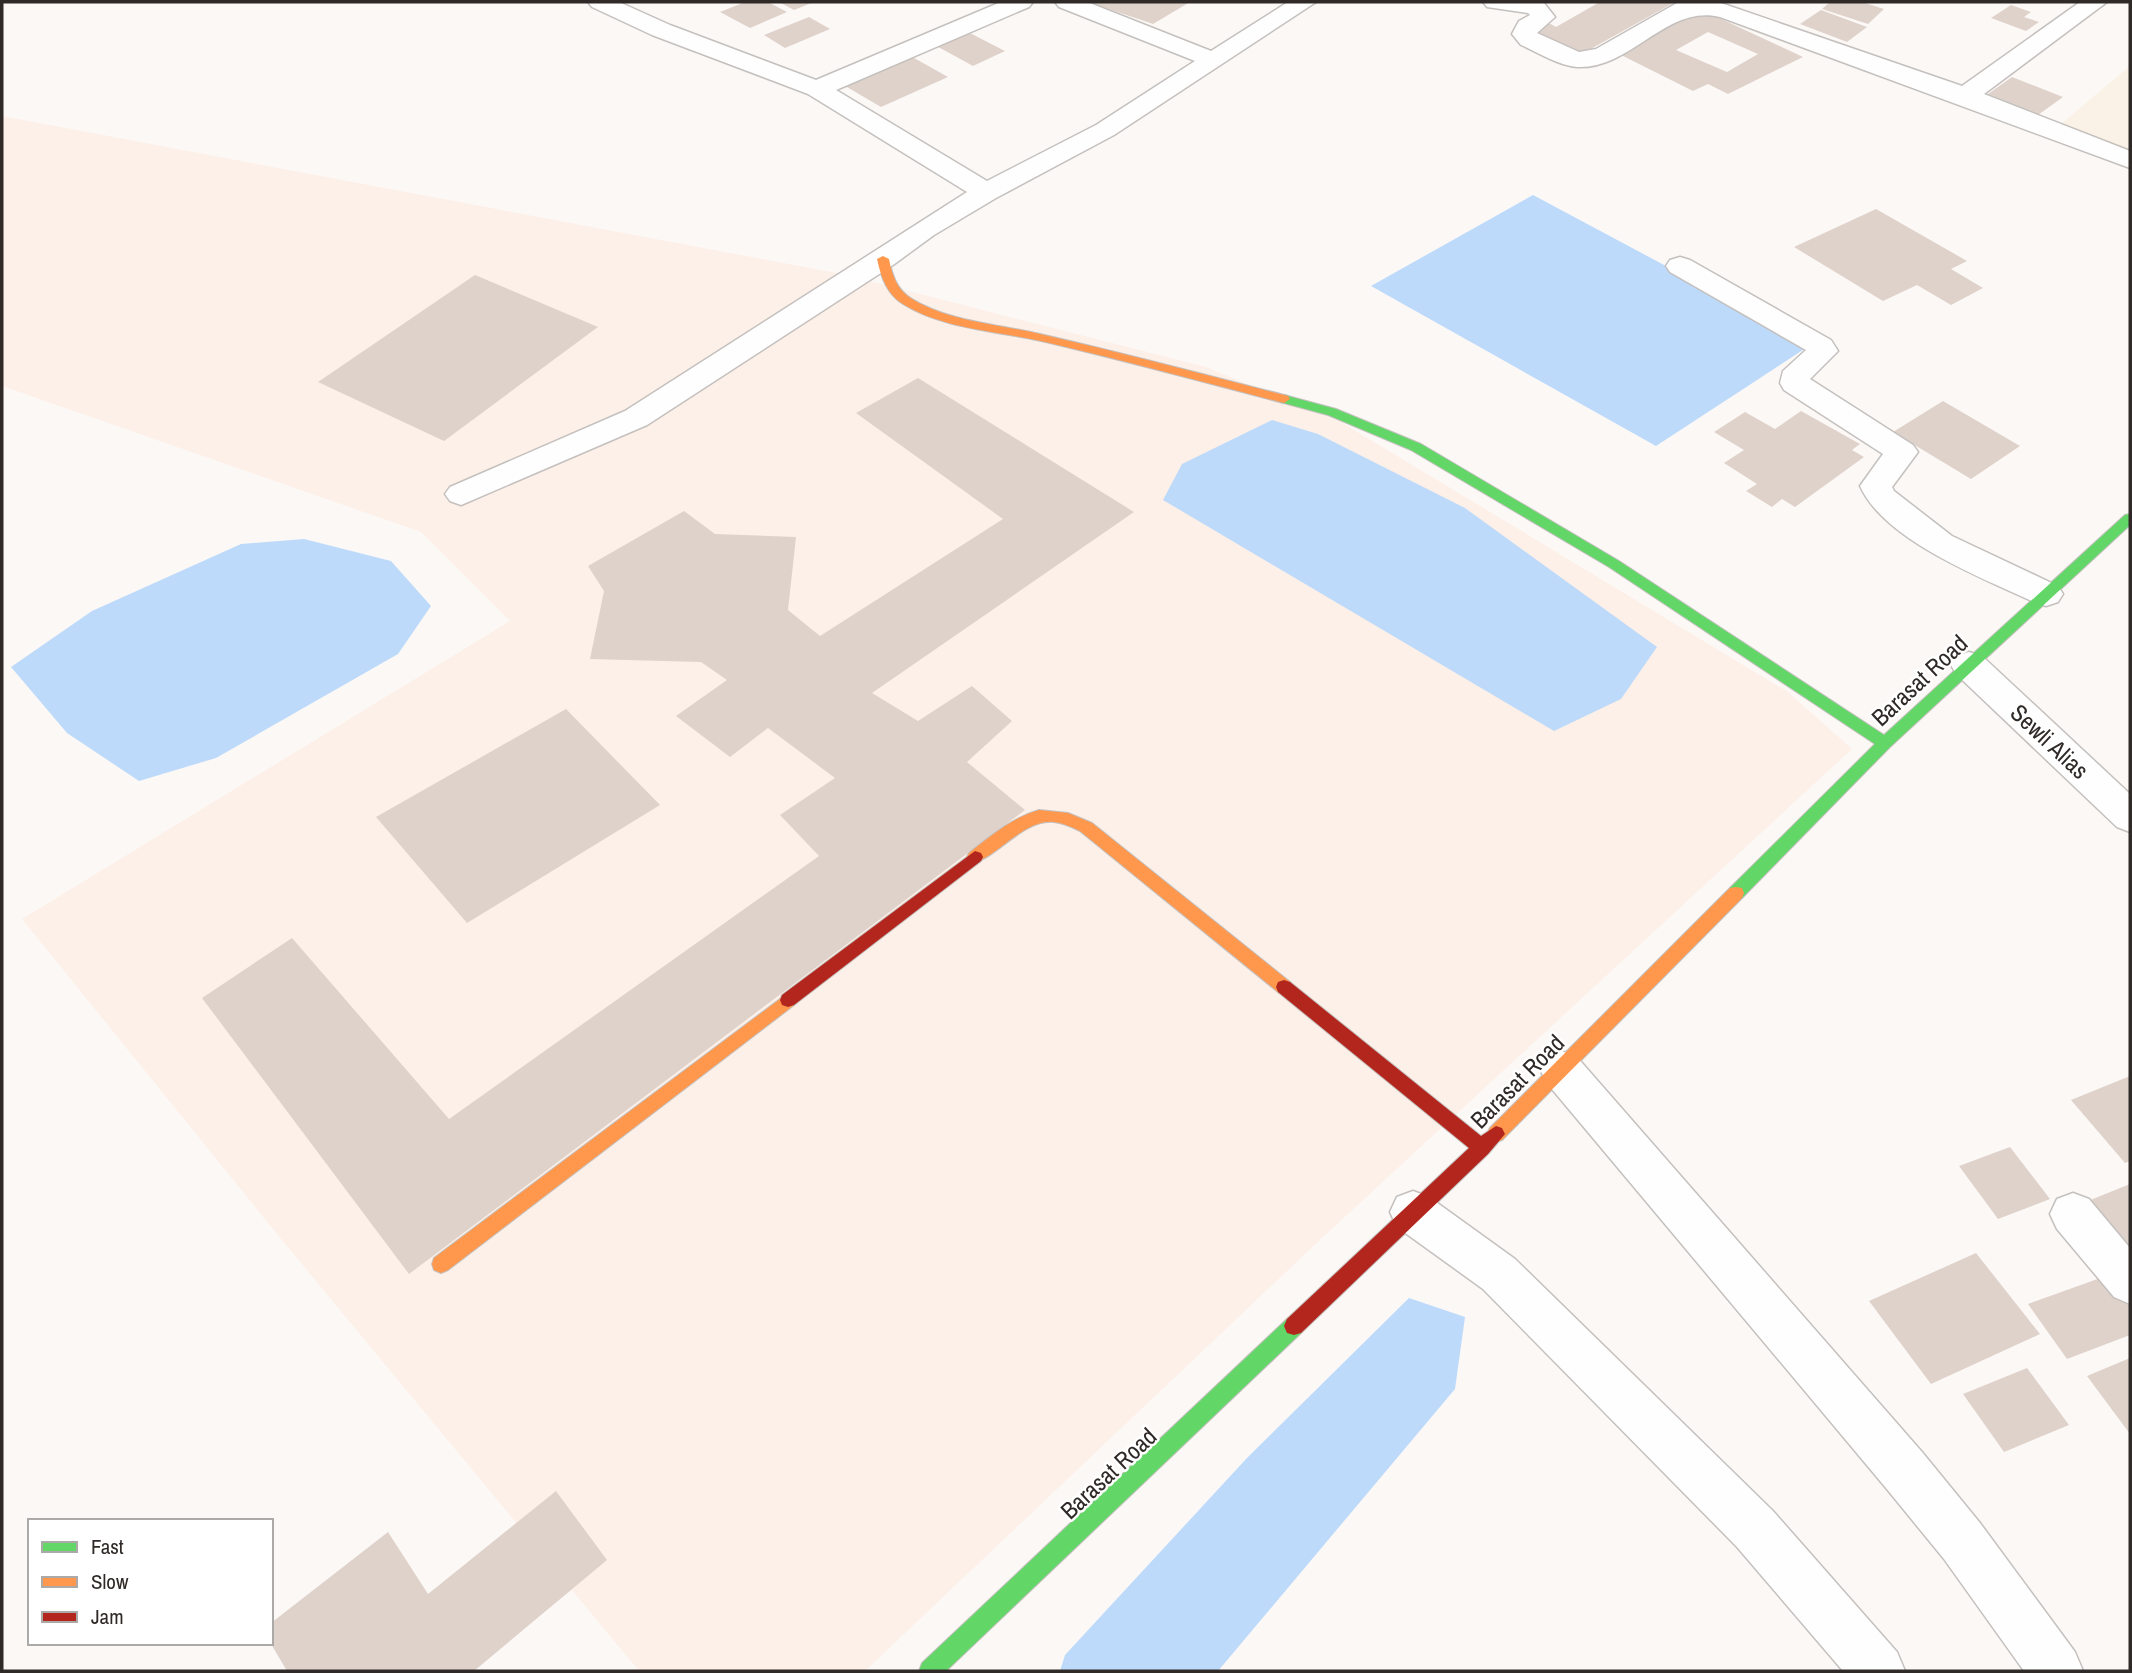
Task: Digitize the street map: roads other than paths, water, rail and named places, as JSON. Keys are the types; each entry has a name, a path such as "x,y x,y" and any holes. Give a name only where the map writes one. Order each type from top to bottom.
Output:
{"street":[{"path":"600,2 661,30 817,89 986,192"},
{"path":"817,89 1021,2"},
{"path":"1067,2 1213,60"},
{"path":"461,494 636,418 883,259 924,229 986,192 1105,130 1304,2"},
{"path":"1495,2 1531,3 1544,13 1543,17 1528,26 1524,34 1530,40 1567,59 1577,61 1603,55 1685,8 1705,6 1727,11 1965,96 2130,160"},
{"path":"1965,96 2095,2"},
{"path":"883,259 887,280 897,292 910,303 943,316 1132,359 1332,412 1416,447 1614,564 1885,743"},
{"path":"1680,266 1820,346 1823,351 1820,357 1794,377 1795,383 1800,389 1902,452 1875,486 1881,497 1940,544 2046,594"},
{"name":"Barasat Road","path":"949,1664 1482,1148 1885,743 2130,518"},
{"name":"Sewli Alias","path":"1969,665 2130,817"},
{"path":"441,1264 1012,830 1039,814 1060,813 1086,827 1482,1148"},
{"path":"1560,1069 1912,1480 1962,1541 2056,1671"},
{"path":"1413,1212 1499,1274 1755,1530 1878,1671"},
{"path":"2073,1214 2130,1282"}],"water":[{"path":"1533,195 1812,344 1656,446 1371,286"},
{"path":"1272,420 1318,434 1465,508 1657,647 1621,699 1554,731 1163,500 1182,464"},
{"path":"304,539 391,561 431,606 398,654 216,758 139,781 67,733 11,667 92,611 241,544"},
{"path":"1409,1298 1465,1317 1455,1389 1218,1671 1060,1671 1065,1655 1247,1458"}]}
